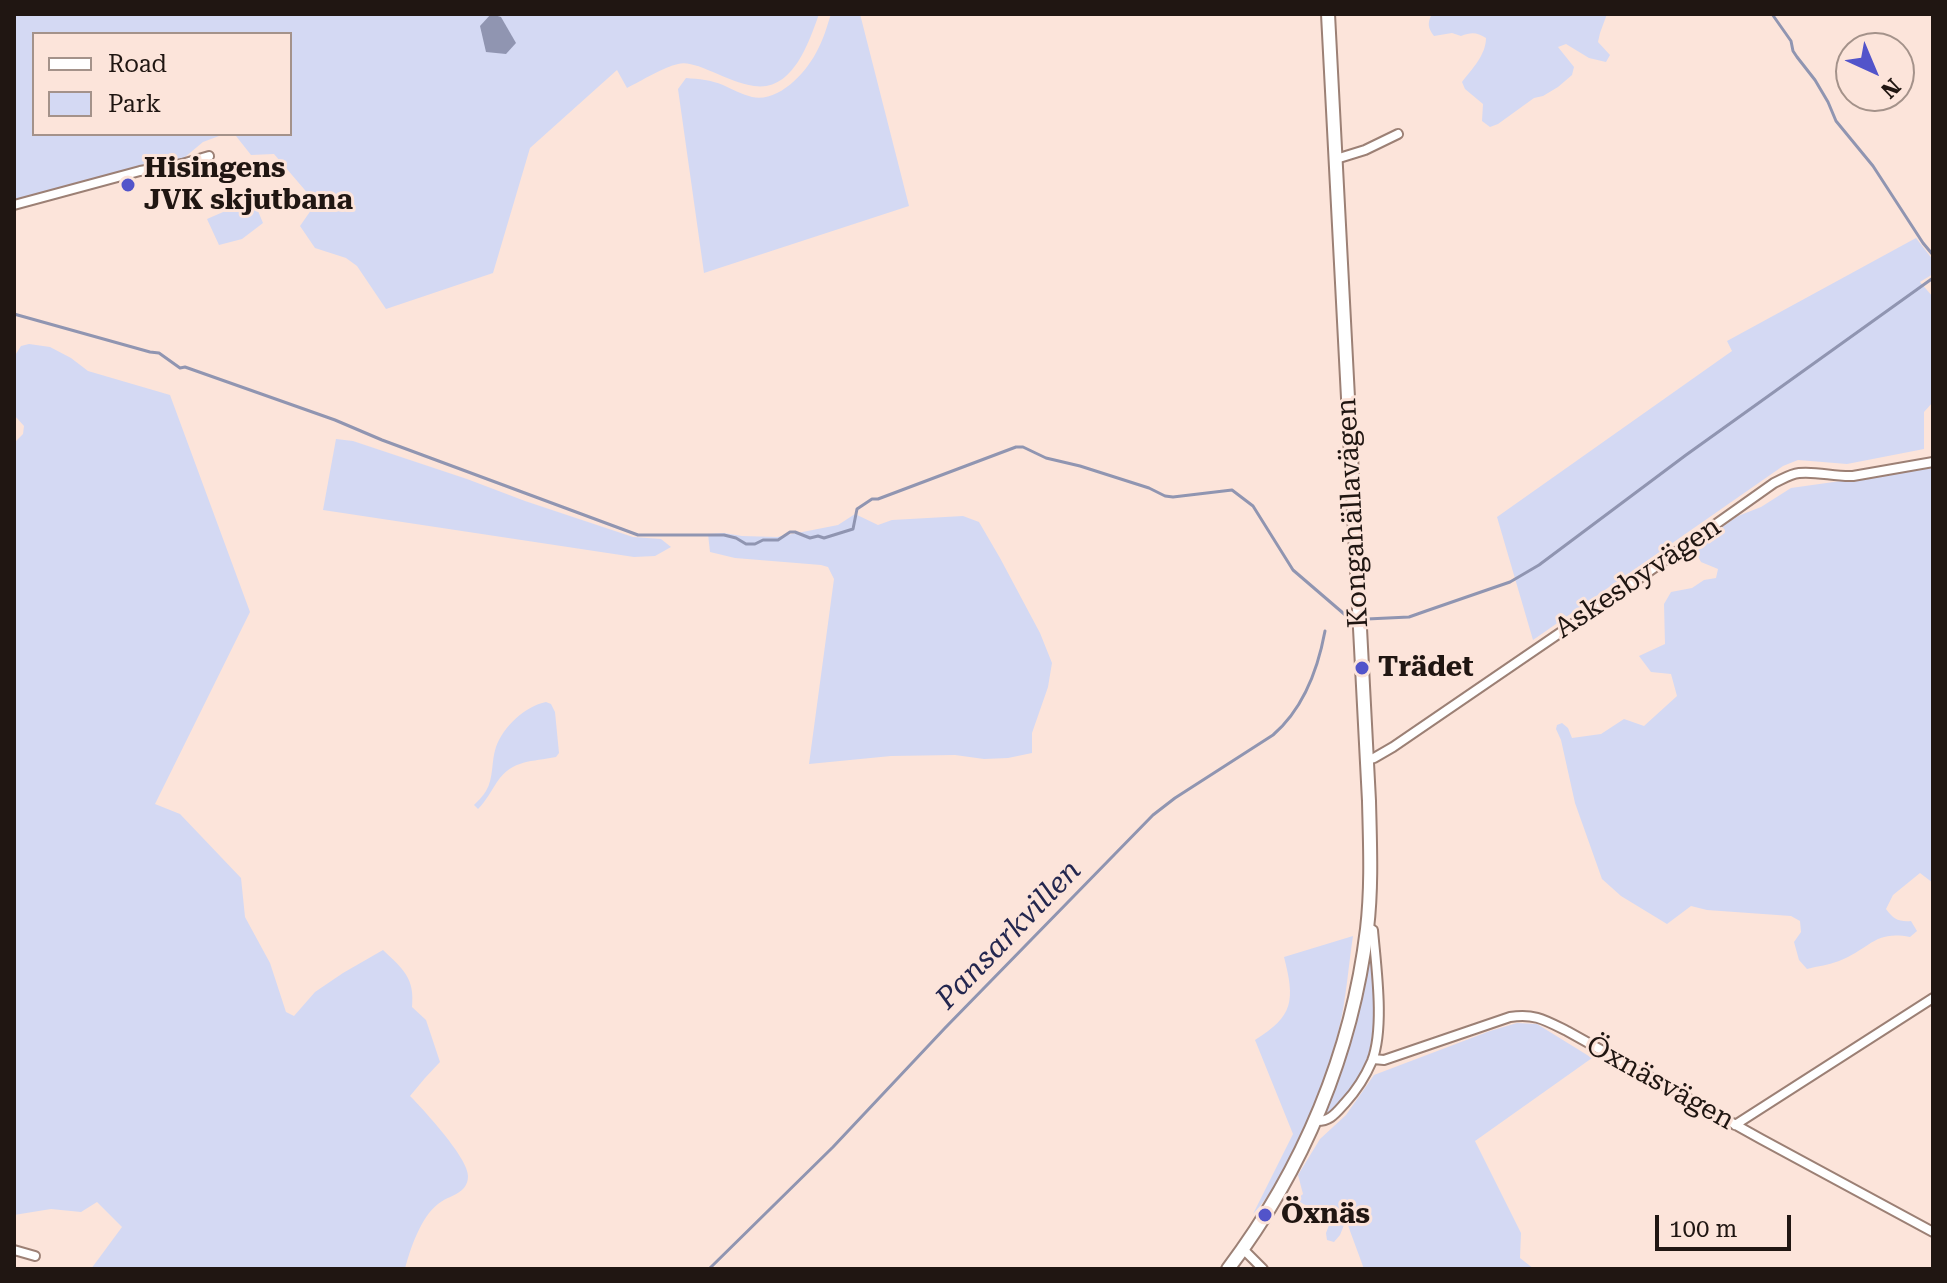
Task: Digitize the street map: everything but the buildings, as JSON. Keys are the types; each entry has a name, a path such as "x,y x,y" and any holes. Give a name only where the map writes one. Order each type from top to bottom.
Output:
{"street":[{"name":"Kongahällavägen","path":"1228,1269 1281,1188 1315,1121 1349,1022 1367,927 1371,861 1328,14"},
{"path":"1336,159 1398,134"},
{"path":"14,205 209,156"},
{"name":"Askesbyvägen","path":"1366,760 1393,747 1774,483 1800,473 1853,476 1933,462"},
{"path":"1315,1121 1324,1121 1333,1116 1350,1098 1373,1059 1378,990 1373,930 1367,927"},
{"path":"1735,1125 1933,998"},
{"name":"Öxnäsvägen","path":"1373,1059 1384,1060 1510,1017 1535,1016 1933,1232"},
{"path":"1243,1249 1263,1269"},
{"path":"14,1250 35,1256"}],"green space":[{"path":"14,14 819,14 797,63 779,81 768,86 744,84 682,63 627,88 617,70 530,148 493,273 386,309 357,266 346,258 315,248 300,226 316,203 274,154 251,155 236,136 292,136 292,32 32,32 32,136 219,136 203,142 179,162 127,169 14,201"},
{"path":"831,14 860,14 909,206 704,273 678,89 686,78 714,82 752,97 762,98 782,91 813,58"},
{"path":"1432,14 1607,14 1598,42 1610,55 1606,62 1589,58 1566,44 1558,47 1574,67 1572,75 1558,87 1534,98 1490,127 1482,121 1483,104 1465,89 1462,82 1481,56 1486,38 1474,33 1434,36 1429,25"},
{"path":"253,199 263,223 242,239 219,245 207,219"},
{"path":"1916,238 1933,260 1933,274 1920,282 1933,297 1933,402 1924,412 1924,449 1847,464 1798,460 1783,466 1533,640 1497,517 1732,351 1727,341"},
{"path":"21,346 50,347 88,371 170,395 250,612 155,804 180,814 241,878 245,917 270,963 286,1012 294,1016 315,992 383,950 406,975 412,989 412,1007 426,1020 440,1062 410,1096 454,1147 468,1176 465,1187 438,1204 426,1217 405,1269 91,1269 122,1227 97,1202 81,1212 51,1209 14,1215 14,443 23,434 24,426 15,416 14,357"},
{"path":"336,439 353,441 633,537 661,539 671,547 655,556 634,557 323,510"},
{"path":"1933,468 1933,883 1920,873 1893,895 1886,909 1897,919 1911,921 1917,931 1910,937 1880,938 1839,961 1807,969 1799,960 1794,942 1801,932 1800,921 1791,916 1691,906 1667,924 1621,896 1602,879 1575,803 1557,725 1562,723 1568,728 1572,738 1601,734 1624,719 1644,726 1677,696 1671,674 1651,672 1639,656 1665,644 1664,604 1671,592 1692,588 1704,580 1716,578 1718,569 1701,562 1693,547 1738,516 1761,507 1791,488"},
{"path":"855,514 878,525 892,520 963,516 979,522 1040,633 1052,663 1048,687 1032,733 1032,753 984,759 955,755 891,756 809,764 834,579 828,567 821,565 735,558 710,552 708,534 777,537 838,525"},
{"path":"546,702 555,712 559,753 556,757 510,769 478,809 474,805 489,786 499,739 516,718"},
{"path":"1353,936 1342,1015 1333,1052 1306,1124 1269,1195 1253,1214 1293,1134 1255,1040 1278,1023 1288,1006 1290,985 1284,957"},
{"path":"1372,946 1375,997 1370,1049 1352,1090 1330,1114 1324,1113 1345,1053"},
{"path":"1517,1023 1537,1024 1592,1058 1475,1141 1521,1233 1520,1258 1534,1269 1364,1269 1346,1220 1334,1242 1327,1240 1331,1220 1328,1212 1297,1199 1303,1194 1298,1175 1320,1139 1346,1115 1374,1075"}],"shaded area":[{"path":"491,14 501,17 516,43 506,54 486,52 480,26"}],"waterway":[{"path":"1772,14 1791,41 1793,51 1815,80 1836,121 1873,166 1933,255"},
{"path":"1367,619 1409,617 1510,582 1539,565 1933,278"},
{"path":"14,314 159,353 180,368 185,367 335,420 638,535 724,535 746,544 778,540 790,532 810,538 824,538 853,529 857,509 872,499 1016,447 1149,488 1165,496 1232,490 1253,506 1293,570 1350,619"},
{"name":"Pansarkvillen","path":"709,1269 833,1147 1153,815 1284,725 1308,688 1325,631"}],"place":[{"name":"Hisingens JVK skjutbana","path":"128,185"},
{"name":"Trädet","path":"1362,668"},
{"name":"Öxnäs","path":"1265,1215"}]}
